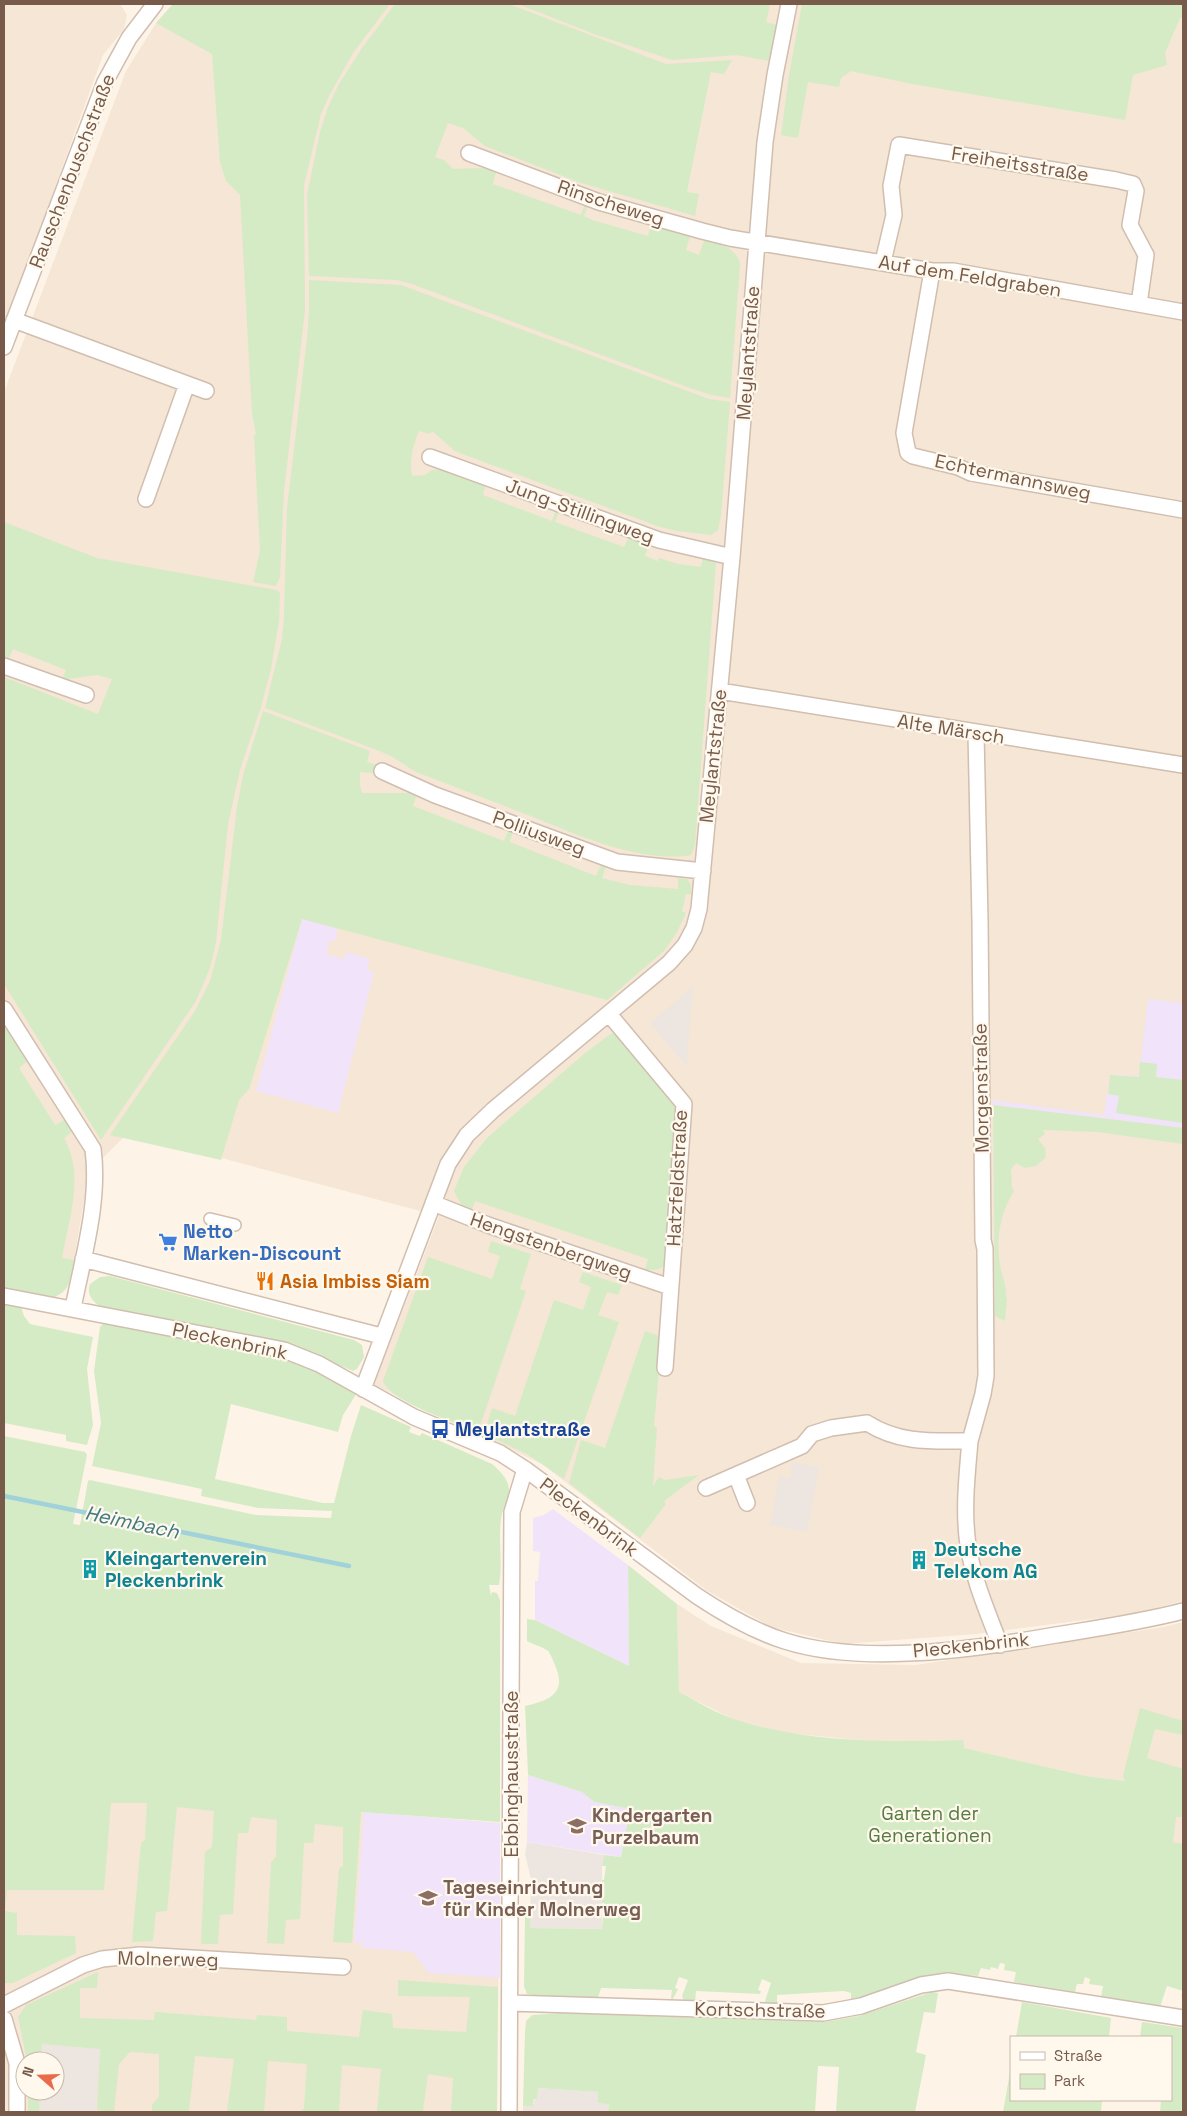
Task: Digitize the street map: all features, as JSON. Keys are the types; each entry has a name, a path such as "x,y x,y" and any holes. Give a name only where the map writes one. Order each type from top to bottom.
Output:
{"street":[{"name":"Meylantstraße","path":"362,1389 448,1164 467,1135 493,1110 669,963 686,945 694,928 699,909 720,691 765,142 775,75 789,4"},
{"name":"Rauschenbuschstraße","path":"4,347 105,82 129,38 151,5"},
{"name":"Freiheitsstraße","path":"882,262 894,215 892,186 899,145 948,152 1133,184 1136,191 1130,225 1146,255 1139,304"},
{"name":"Rinscheweg","path":"469,153 599,202 711,233 756,242"},
{"name":"Auf dem Feldgraben","path":"756,242 932,271 952,271 1183,312"},
{"name":"Echtermannsweg","path":"932,271 904,433 908,453 913,456 958,467 971,473 1183,510"},
{"path":"14,320 206,391"},
{"path":"146,499 187,384"},
{"name":"Jung-Stillingweg","path":"430,457 659,540 732,557"},
{"path":"4,666 86,695"},
{"name":"Alte Märsch","path":"720,691 1183,765"},
{"name":"Morgenstraße","path":"976,733 983,1240 985,1249 987,1348 983,1394 970,1441 967,1483 968,1546 975,1575 1000,1645"},
{"name":"Polliusweg","path":"382,771 435,795 617,862 703,871"},
{"path":"4,1009 93,1149 94,1190 73,1308"},
{"name":"Hatzfeldstraße","path":"609,1014 684,1104 665,1368"},
{"name":"Hengstenbergweg","path":"433,1203 670,1287"},
{"path":"210,1219 235,1225"},
{"path":"83,1259 381,1336"},
{"name":"Pleckenbrink","path":"4,1296 284,1350 319,1364 428,1424 500,1453 525,1469 697,1596 729,1615 784,1641 809,1647 847,1652 885,1654 1000,1645 1154,1619 1183,1612"},
{"path":"706,1488 802,1446 812,1434 843,1426 867,1423 883,1433 924,1442 970,1441"},
{"name":"Ebbinghausstraße","path":"509,2112 512,1512 525,1469"},
{"path":"736,1475 747,1503"},
{"name":"Molnerweg","path":"4,2004 83,1965 116,1957 140,1955 343,1967"},
{"name":"Kortschstraße","path":"510,2003 823,2013 861,2006 921,1985 948,1981 1183,2018"},
{"path":"4,2019 16,2063 17,2112"}],"shaded area":[{"path":"4,4 120,4 127,15 124,29 103,55 4,328"},
{"path":"173,4 1183,4 1183,1601 1131,1614 976,1634 843,1644 771,1627 706,1590 542,1464 374,1385 439,1216 128,1133 87,1174 71,1276 67,1288 56,1297 4,1291 4,392 126,71 156,23"},
{"path":"302,919 337,928 336,941 330,940 326,954 344,959 346,952 370,959 367,970 374,972 338,1113 256,1091"},
{"path":"693,987 688,1045 687,1067 650,1023"},
{"path":"1148,999 1183,1003 1183,1128 993,1105 992,1100 1104,1115 1110,1075 1139,1076"},
{"path":"792,1462 819,1467 807,1532 770,1525 779,1476 790,1478"},
{"path":"553,1509 628,1565 629,1666 535,1620 535,1581 538,1581 540,1552 533,1551 533,1518 544,1515"},
{"path":"677,1604 711,1626 801,1663 916,1665 1164,1627 1183,1622 1183,1889 1125,1781 1086,1776 963,1748 962,1740 882,1742 785,1733 735,1720 679,1692"},
{"name":"Kindergarten Purzelbaum","path":"528,1775 582,1792 594,1802 630,1809 621,1857 527,1842"},
{"path":"4,1789 198,1800 500,1823 497,2112 4,2112"},
{"name":"Tageseinrichtung für Kinder Molnerweg","path":"364,1812 500,1823 500,1978 429,1973 413,1952 362,1948 362,1943 354,1943"},
{"path":"527,1842 604,1855 602,1866 602,1929 530,1928 531,1879 525,1854"},
{"path":"42,2044 100,2048 96,2112 39,2112 40,2101 65,2101 65,2051 42,2051"},
{"path":"538,2088 599,2092 609,2104 608,2112 523,2112 523,2106 533,2106"}],"green space":[{"path":"173,4 390,4 353,53 329,96 321,114 304,185 305,310 284,491 280,577 276,586 253,582 260,551 254,436 256,434 252,414 240,195 226,181 220,162 212,54 156,23"},
{"path":"395,4 509,4 666,64 732,60 724,74 711,72 687,192 699,194 695,216 581,183 485,146 463,128 448,123 435,157 444,160 453,169 483,168 496,171 493,184 581,215 585,204 588,205 584,216 592,220 648,236 651,224 690,236 686,250 699,255 704,241 721,244 731,250 738,258 740,264 730,398 711,395 687,387 412,284 397,280 309,276 307,195 320,132 328,107 339,84 362,48"},
{"path":"518,4 770,4 766,22 777,25 770,61 737,55 672,60 594,34"},
{"path":"802,4 1183,4 1183,18 1180,18 1165,53 1167,65 1133,75 1125,120 912,84 851,71 841,78 839,87 808,82 798,138 781,135 789,75"},
{"path":"309,280 401,285 709,399 730,402 721,516 718,530 711,535 660,527 465,455 455,451 432,431 430,434 419,431 411,459 412,476 425,475 432,470 445,469 486,484 483,495 552,521 556,510 559,512 555,522 624,547 629,537 649,544 645,556 658,561 659,558 678,564 701,567 703,557 716,563 695,845 691,855 670,857 649,855 627,851 583,837 416,772 391,756 377,750 265,708 282,639 287,508 307,339"},
{"path":"4,522 97,558 276,590 280,593 279,621 271,669 261,707 240,770 228,824 216,942 210,968 196,1001 101,1140 4,984 4,677 98,714 112,679 97,675 62,680 66,670 13,649 8,660 4,660"},
{"path":"263,711 370,751 367,762 377,765 373,773 360,772 362,793 417,794 413,806 504,841 509,829 513,831 510,842 596,876 601,865 606,866 602,878 630,885 678,889 678,878 687,879 691,885 691,894 686,894 682,911 686,913 677,932 665,950 607,1000 302,919 249,1089 239,1100 221,1160 110,1135 195,1011 210,981 221,940 237,807 243,775"},
{"path":"4,1023 28,1061 19,1068 55,1125 66,1119 73,1131 64,1138 74,1167 74,1197 62,1258 74,1260 67,1287 62,1293 47,1298 4,1291"},
{"path":"612,1033 619,1036 673,1102 678,1120 667,1263 658,1269 645,1270 648,1259 475,1201 471,1212 463,1208 454,1191 464,1167 487,1138 585,1053"},
{"path":"1140,1062 1157,1064 1156,1077 1183,1080 1183,1123 1116,1113 1119,1096 1108,1094 1110,1075 1139,1077"},
{"path":"993,1105 1183,1128 1183,1144 1098,1132 1043,1130 1045,1134 1038,1139 1045,1148 1046,1157 1036,1166 1025,1168 1016,1163 1011,1170 1014,1191 1002,1219 998,1250 1007,1298 1005,1321 995,1316"},
{"path":"491,1241 531,1254 520,1289 526,1291 478,1432 411,1404 388,1389 383,1381 428,1257 492,1279 500,1256 488,1252"},
{"path":"583,1272 622,1285 618,1295 607,1292 598,1315 619,1322 564,1479 527,1454 484,1434 492,1408 515,1416 554,1300 583,1310 591,1287 579,1282"},
{"path":"110,1276 354,1340 362,1345 364,1357 357,1369 353,1371 294,1346 98,1308 98,1305 90,1296 90,1284 100,1277"},
{"path":"4,1300 20,1303 24,1316 30,1324 93,1337 87,1369 93,1425 87,1445 66,1441 66,1435 4,1423"},
{"path":"103,1324 112,1324 281,1357 312,1369 357,1393 343,1415 338,1432 231,1404 215,1479 323,1503 334,1503 361,1405 411,1427 409,1432 420,1436 422,1433 492,1464 507,1481 509,1493 500,1527 501,1569 499,1585 489,1585 491,1596 492,1592 497,1593 500,1600 500,1822 361,1812 352,1943 333,1942 339,1869 343,1866 343,1827 315,1824 313,1843 304,1843 300,1919 286,1920 284,1944 267,1943 271,1862 276,1857 277,1820 251,1817 248,1833 238,1833 233,1914 220,1915 218,1944 201,1944 205,1852 212,1847 214,1811 177,1807 167,1911 156,1912 153,1941 132,1942 141,1843 145,1840 147,1803 111,1803 104,1890 7,1890 5,1911 17,1913 17,1935 75,1936 76,1953 13,1983 4,1983 4,1436 85,1452 87,1455 73,1524 80,1525 88,1481 90,1480 256,1515 331,1518 332,1511 258,1508 201,1496 202,1489 92,1466 101,1423 94,1371 100,1327"},
{"path":"645,1331 662,1337 654,1426 657,1427 653,1486 659,1477 665,1480 699,1475 664,1501 666,1504 640,1538 569,1483 581,1440 605,1448"},
{"name":"Garten der Generationen","path":"628,1565 677,1604 679,1692 715,1711 765,1728 821,1737 877,1741 963,1740 964,1748 1086,1776 1125,1781 1123,1776 1140,1708 1183,1721 1183,1735 1155,1729 1147,1758 1183,1769 1183,1817 1176,1817 1173,1842 1183,1844 1183,1991 1167,1986 1160,2007 1101,1997 1103,1986 1089,1984 1090,1979 1085,1977 1083,1984 1077,1984 1075,1992 1014,1982 1016,1972 1004,1970 1005,1964 1000,1963 998,1969 991,1967 990,1970 981,1968 978,1976 948,1973 932,1975 855,2000 851,2000 851,1993 844,1991 777,1995 777,2005 766,2004 765,2001 771,1983 762,1979 758,1990 761,1991 760,1994 696,1991 695,2002 684,2001 682,1996 688,1980 679,1977 675,1988 678,1989 673,1999 671,1999 672,1990 601,1988 598,1998 527,1994 524,1986 525,1914 531,1914 530,1928 602,1929 604,1903 602,1903 602,1880 604,1880 606,1866 602,1866 604,1855 621,1857 630,1809 594,1802 582,1792 528,1775 525,1706 541,1702 554,1694 559,1683 555,1665 549,1652 527,1641 527,1619 535,1620 629,1666"},
{"path":"98,1972 97,1988 80,1988 80,2018 154,2020 155,2012 256,2020 257,2015 287,2017 287,2031 359,2037 363,2010 392,2014 393,2028 466,2032 470,1997 398,1996 398,1980 498,1987 497,2112 451,2112 453,2078 428,2074 423,2111 377,2112 381,2069 342,2065 339,2112 300,2112 304,2108 307,2064 268,2061 264,2112 227,2112 234,2059 195,2056 189,2112 152,2112 152,2105 159,2097 159,2054 130,2052 119,2064 114,2112 97,2110 100,2049 42,2044 42,2051 25,2051 18,2017 26,2005"},
{"path":"932,1992 938,1993 935,2013 924,2012 916,2052 926,2055 915,2112 836,2112 839,2067 818,2066 815,2112 608,2112 609,2104 598,2103 598,2092 538,2088 537,2099 534,2099 533,2106 523,2106 526,2021 532,2015 561,2013 825,2022 859,2016"},
{"path":"1022,2002 1111,2018 1109,2036 1016,2036"},
{"path":"1142,2022 1183,2028 1183,2112 1160,2112 1161,2101 1172,2101 1172,2036 1140,2036"},
{"path":"1010,2073 1010,2101 1102,2101 1101,2112 1003,2112"},
{"path":"28,2101 40,2101 39,2112 28,2112"}],"waterway":[{"name":"Heimbach","path":"4,1496 349,1566"}],"place":[{"name":"Netto Marken-Discount","path":"168,1242"},
{"name":"Asia Imbiss Siam","path":"265,1281"},
{"name":"Meylantstraße","path":"440,1429"},
{"name":"Deutsche Telekom AG","path":"919,1560"},
{"name":"Kleingartenverein Pleckenbrink","path":"90,1569"},
{"name":"Kindergarten Purzelbaum","path":"577,1826"},
{"name":"Tageseinrichtung für Kinder Molnerweg","path":"428,1898"}]}
